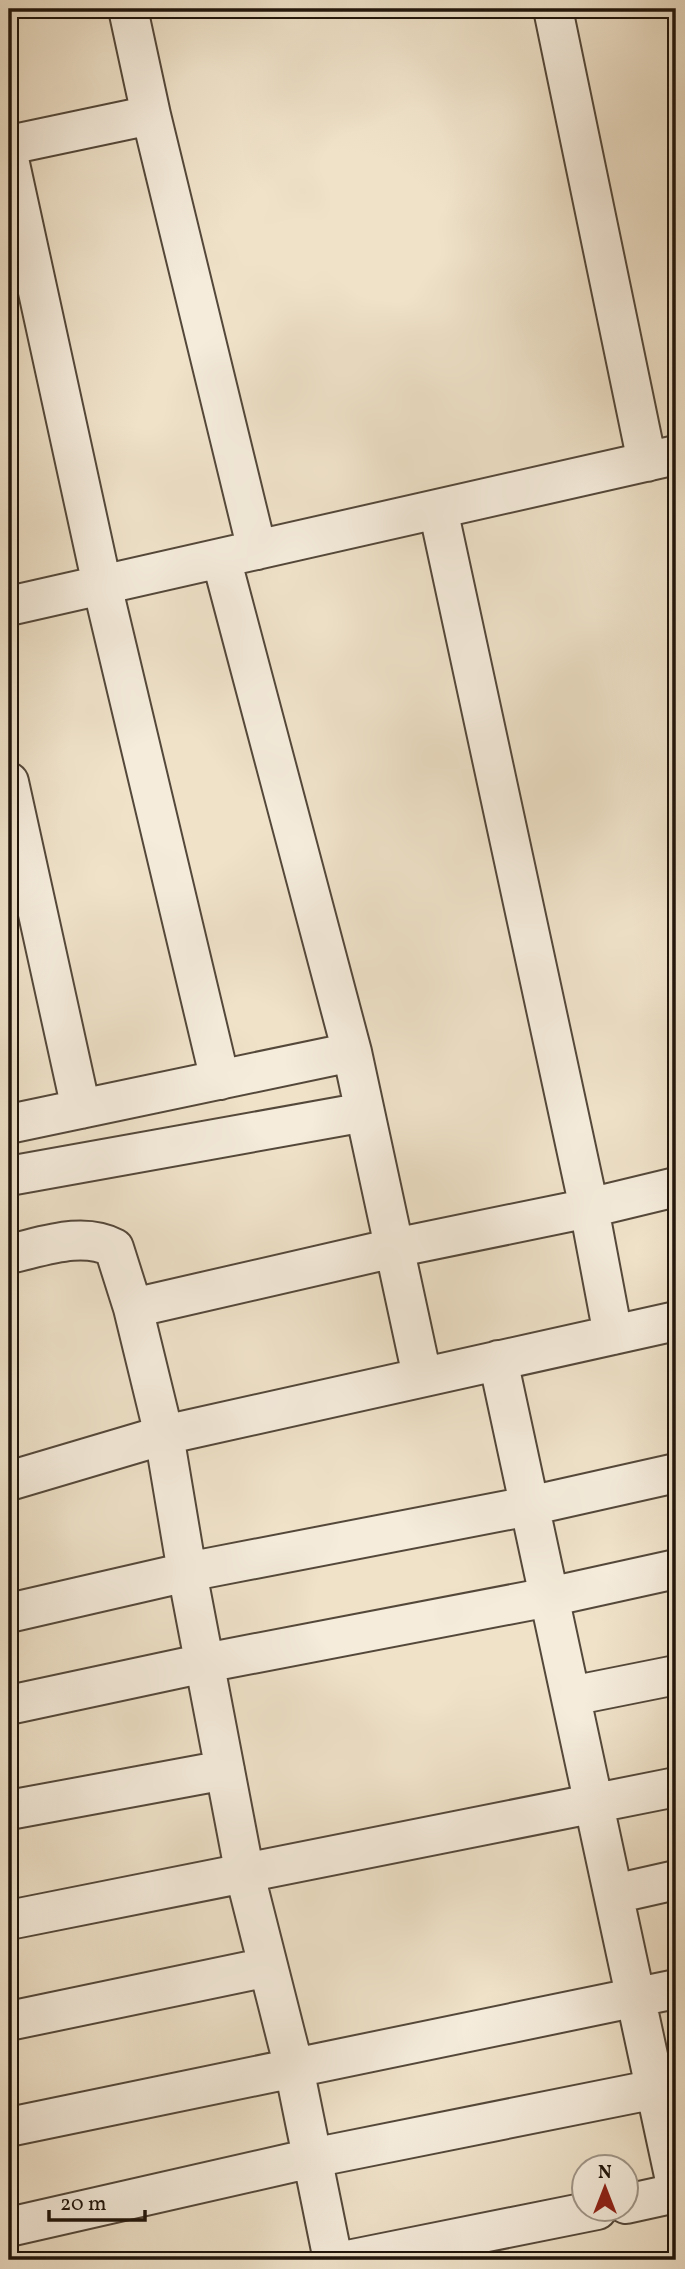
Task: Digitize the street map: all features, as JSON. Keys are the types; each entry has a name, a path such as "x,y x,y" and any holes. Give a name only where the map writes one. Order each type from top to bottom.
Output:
{"street":[{"path":"128,9 239,554 352,1052 422,1377"},
{"path":"9,606 662,459 553,9"},
{"path":"9,145 151,115"},
{"path":"9,159 102,584 220,1080"},
{"path":"438,509 589,1208 612,1335"},
{"path":"9,782 81,1109"},
{"path":"9,1124 352,1052"},
{"path":"9,1176 365,1112"},
{"path":"133,1308 676,1187"},
{"path":"9,1254 67,1241 102,1241 114,1248 133,1308 164,1435 187,1572 245,1875 294,2068 333,2260"},
{"path":"9,1481 164,1435 676,1321"},
{"path":"498,1360 636,1997 666,2087 676,2185"},
{"path":"9,1613 187,1572 529,1506 676,1473"},
{"path":"9,1705 205,1663 550,1597 676,1569"},
{"path":"570,1696 676,1675"},
{"path":"9,1810 225,1770"},
{"path":"9,1920 676,1787"},
{"path":"614,1894 676,1880"},
{"path":"9,2021 268,1967"},
{"path":"9,2127 676,1989"},
{"path":"9,2227 312,2158 666,2087"},
{"path":"640,2201 676,2193"},
{"path":"348,2260 570,2215"}]}
